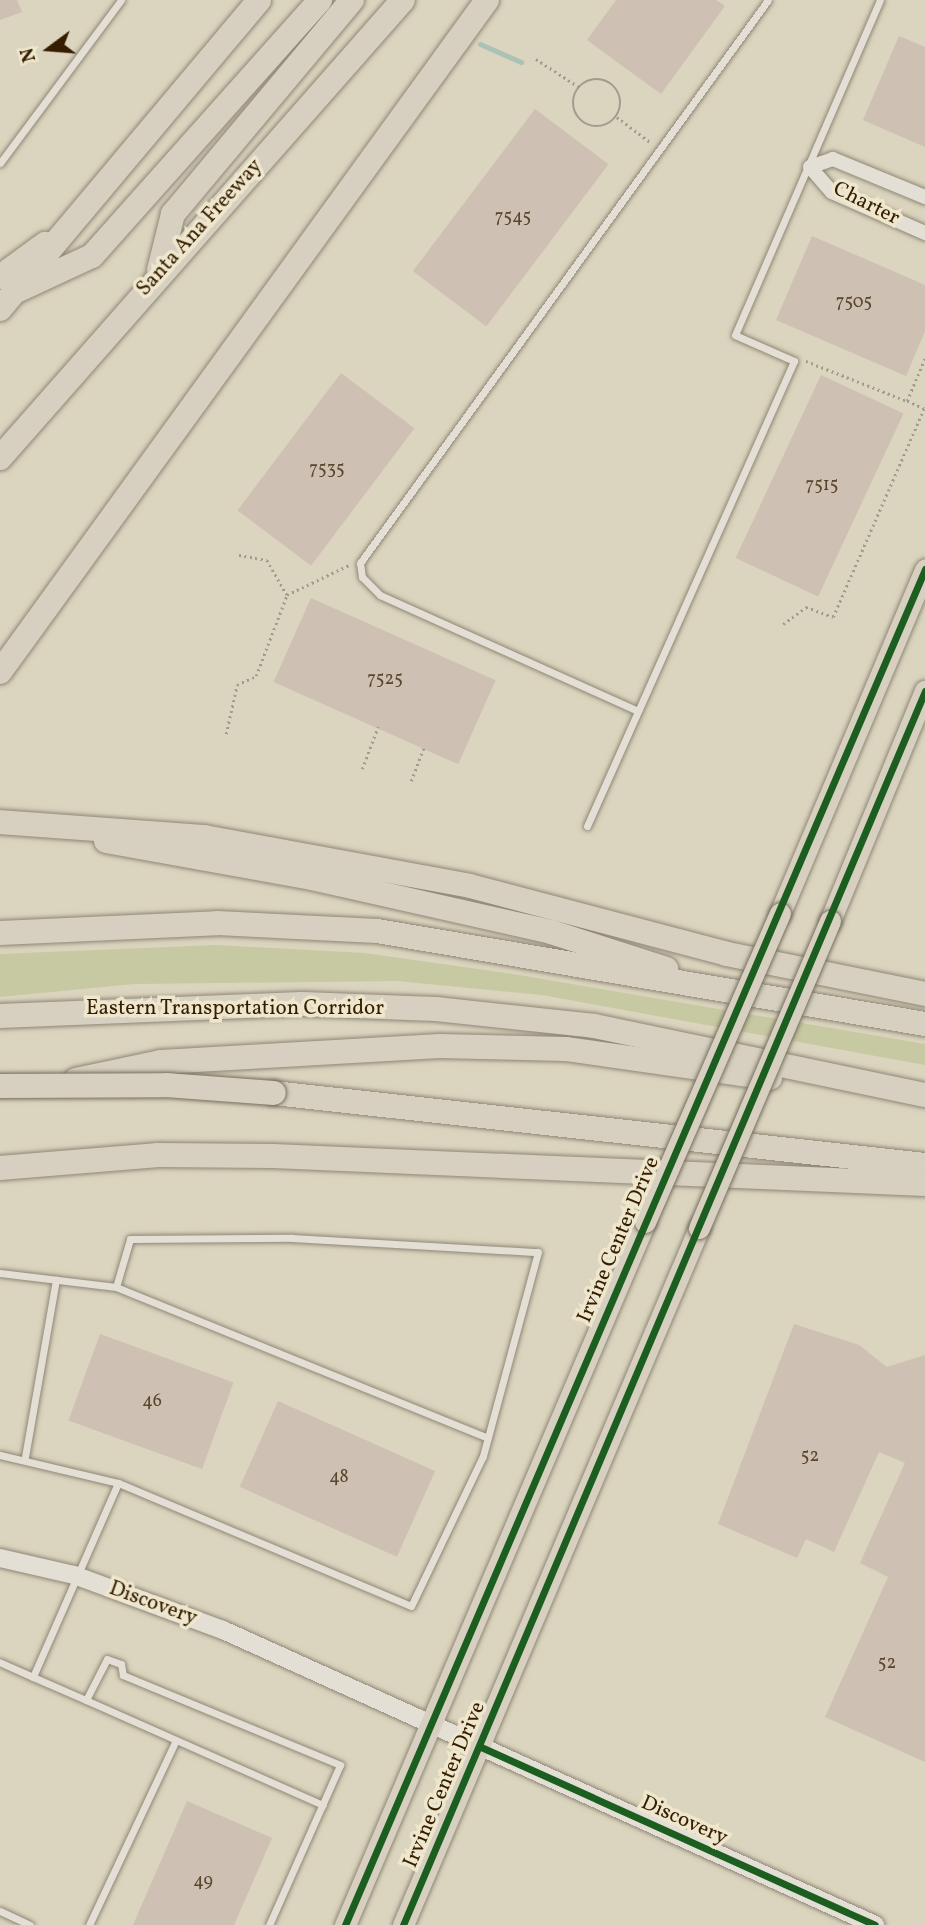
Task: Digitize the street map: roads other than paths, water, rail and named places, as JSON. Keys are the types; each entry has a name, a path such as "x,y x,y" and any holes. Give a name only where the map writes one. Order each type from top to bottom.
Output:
{"highway":[{"path":"5,293 66,230 259,0"},
{"path":"5,293 92,256 320,0"},
{"path":"158,274 173,214 352,0"},
{"name":"Santa Ana Freeway","path":"0,458 158,274 403,0"},
{"path":"0,672 487,0"},
{"path":"0,822 312,878 538,929 633,953 696,982"},
{"path":"0,822 204,837 470,886 727,954 925,994"},
{"path":"0,933 216,923 377,931 696,982 925,1024"},
{"name":"Eastern Transportation Corridor","path":"0,1016 302,1004 436,1009 594,1026 925,1098"},
{"path":"0,1096 161,1062 440,1046 566,1049 925,1098"},
{"path":"0,1086 166,1085 274,1093 925,1165"},
{"path":"0,1168 158,1155 260,1156 925,1184"}],"main road":[{"name":"Irvine Center Drive","path":"345,1925 433,1728 645,1222 780,914 925,569"},
{"name":"Irvine Center Drive","path":"403,1925 481,1747 925,691"}],"street":[{"name":"Charter","path":"925,197 832,159 810,167 832,192 925,233"},
{"name":"Discovery","path":"0,1558 74,1575 223,1630 433,1728 481,1747 875,1925"}],"lane":[{"path":"0,163 121,0"},
{"path":"638,711 380,596 362,577 360,564 768,0"},
{"path":"587,826 794,361 735,335 880,0"},
{"path":"0,1455 25,1457 118,1483 411,1606 488,1438 538,1252 292,1238 130,1239 116,1287"},
{"path":"0,1273 116,1287 488,1438"},
{"path":"25,1457 56,1279"},
{"path":"33,1677 74,1575 118,1483"},
{"path":"86,1700 100,1666 107,1659 121,1664 123,1675 341,1765 270,1925"},
{"path":"0,1662 175,1742 323,1805"},
{"path":"89,1925 175,1742"},
{"path":"0,1911 30,1925"}],"waterway":[{"path":"480,44 521,62"}]}
